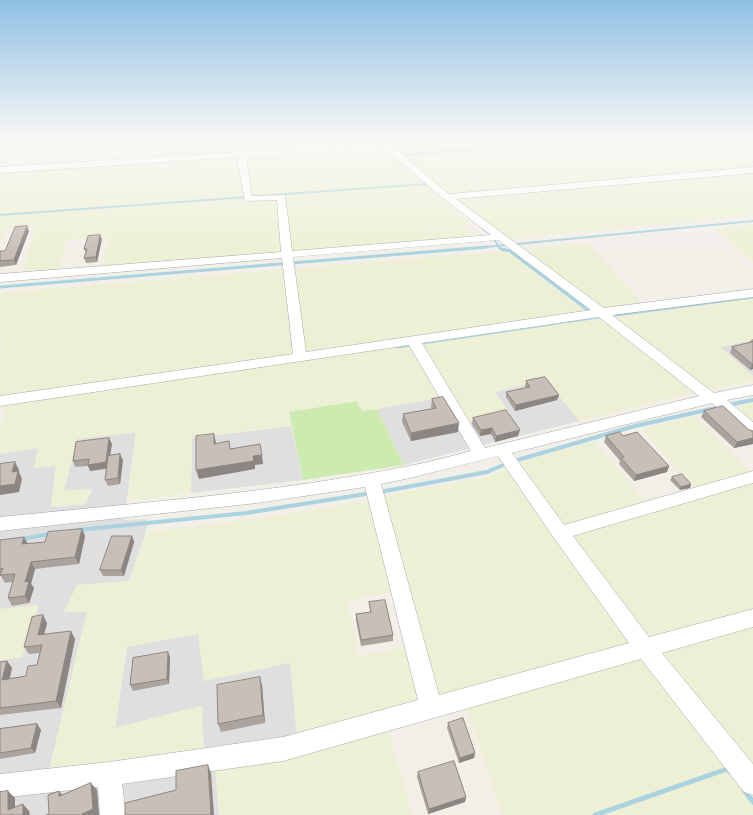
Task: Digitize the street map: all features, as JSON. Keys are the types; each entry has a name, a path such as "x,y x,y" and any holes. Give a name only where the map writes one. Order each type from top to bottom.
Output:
{"street":[{"path":"244,178 248,199 282,197 287,260 300,357"},
{"path":"424,178 446,197 508,242 719,402 753,431"},
{"path":"446,197 662,178"},
{"path":"0,278 287,260 508,242"},
{"path":"0,401 601,312 753,293"},
{"path":"413,340 481,454"},
{"path":"0,524 287,492 374,488 410,472 481,454 508,458 719,402 753,390"},
{"path":"508,458 560,533 645,648 753,783"},
{"path":"560,533 753,477"},
{"path":"374,488 431,707"},
{"path":"0,786 109,774 283,749 753,618"},
{"path":"109,774 113,815"}],"shaded area":[{"path":"753,340 753,376 719,347"},
{"path":"546,379 579,421 404,465 377,409 450,396 509,413 494,392"},
{"path":"291,426 303,480 191,493 192,438"},
{"path":"136,432 124,520 147,519 146,532 129,581 78,585 64,612 87,611 48,775 204,753 201,706 115,728 127,647 199,633 204,681 290,662 297,737 215,766 219,815 0,815 0,660 22,657 38,606 0,609 0,454 38,448 56,466 51,507 86,504 92,489 64,491 77,439"}],"green space":[{"path":"0,178 421,178 426,182 425,185 473,225 465,228 477,237 103,266 108,237 66,241 60,270 22,273 35,227 6,228 0,245"},
{"path":"428,178 753,178 753,215 510,239 504,237 449,196"},
{"path":"753,225 753,261 714,229"},
{"path":"588,243 643,304 603,309 523,249"},
{"path":"506,251 596,319 602,318 697,392 579,421 546,379 495,392 510,413 466,423 449,396 362,411 357,401 289,412 291,426 192,438 191,493 127,501 136,432 77,439 64,491 92,489 86,504 51,507 56,466 34,468 38,448 0,453 0,425 10,395 0,396 0,351 3,342 0,342 0,293"},
{"path":"753,299 753,340 720,347 753,376 753,381 708,390 614,317"},
{"path":"357,401 362,411 377,409 404,465 303,480 289,412"},
{"path":"753,403 753,426 733,408"},
{"path":"695,416 753,474 753,610 437,701 383,496 490,476 518,463 594,441 653,510 703,495 641,430"},
{"path":"372,500 395,592 348,600 359,656 409,647 423,702 297,737 290,663 204,681 198,634 127,647 115,728 202,706 204,753 48,775 87,612 64,612 77,585 129,581 146,532 249,520"},
{"path":"39,605 22,657 0,660 0,609"},
{"path":"753,626 753,815 502,815 466,707"},
{"path":"388,727 412,815 219,815 215,766"}],"building":[{"path":"27,226 14,260 0,261 0,251 5,251 15,227"},
{"path":"100,235 96,257 84,258 87,249 84,249 88,236"},
{"path":"753,342 753,364 752,364 732,347"},
{"path":"545,377 559,395 516,405 506,392 530,387 526,381"},
{"path":"443,397 459,423 411,433 403,414 436,408 432,399"},
{"path":"723,406 749,430 753,431 753,438 737,442 704,411"},
{"path":"506,410 520,430 496,436 492,428 481,430 473,418"},
{"path":"620,432 623,436 637,432 669,466 636,475 621,458 624,457 606,436"},
{"path":"214,434 214,444 229,441 230,449 260,444 262,455 253,456 254,461 196,470 196,436"},
{"path":"109,438 106,462 88,465 89,459 73,461 76,442"},
{"path":"120,454 118,478 105,480 108,456"},
{"path":"15,462 12,472 18,471 15,484 0,486 0,464"},
{"path":"682,474 691,484 681,487 672,477"},
{"path":"82,529 75,557 31,562 25,582 29,581 25,596 8,598 15,574 0,575 3,568 0,569 0,540 24,537 22,544 45,542 48,532"},
{"path":"112,536 132,536 121,570 100,570"},
{"path":"385,600 393,635 361,640 356,614 371,612 369,602"},
{"path":"43,615 38,635 71,631 56,701 0,708 0,662 7,661 2,680 26,676 28,666 37,665 42,645 24,647 32,617"},
{"path":"168,652 167,679 130,685 133,658"},
{"path":"260,677 263,715 218,724 217,685"},
{"path":"463,718 475,753 460,758 448,723"},
{"path":"37,724 31,748 0,753 0,729"},
{"path":"454,761 466,797 429,809 418,772"},
{"path":"208,765 211,815 125,815 125,803 176,790 176,771"},
{"path":"91,783 93,809 82,815 46,815 49,814 48,795 59,791 59,796"},
{"path":"8,791 8,810 23,804 23,815 0,815 0,792"}],"waterway":[{"path":"258,196 426,184 429,186"},
{"path":"0,215 248,197"},
{"path":"498,246 753,221"},
{"path":"482,228 491,235"},
{"path":"495,241 498,246"},
{"path":"476,248 498,246"},
{"path":"476,248 487,247"},
{"path":"0,287 476,248"},
{"path":"500,248 510,251 589,311"},
{"path":"616,315 753,297"},
{"path":"422,343 598,317"},
{"path":"397,347 410,345"},
{"path":"728,405 753,400"},
{"path":"514,461 635,426 720,407"},
{"path":"380,492 487,472 508,463"},
{"path":"78,530 246,513 372,493"},
{"path":"21,539 50,534"},
{"path":"595,815 727,769 729,771"},
{"path":"744,790 753,802"}]}
